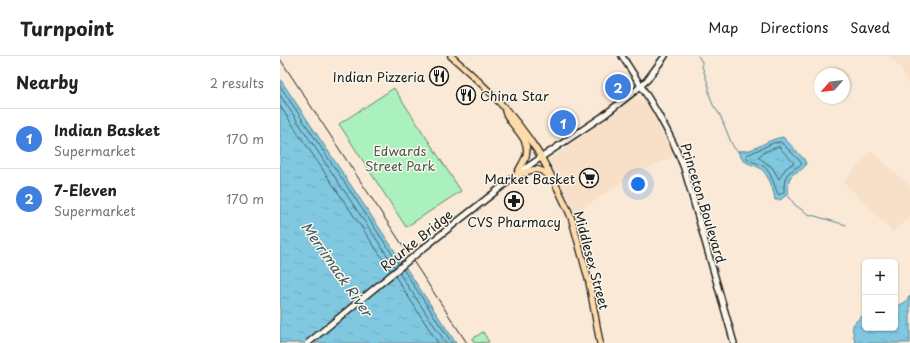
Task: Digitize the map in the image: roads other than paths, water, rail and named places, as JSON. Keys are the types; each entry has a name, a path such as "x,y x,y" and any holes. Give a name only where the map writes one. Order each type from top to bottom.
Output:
{"main road":[{"name":"Middlesex Street","path":"451,56 487,88 504,106 524,131 541,157 553,180 569,212 575,230 589,282 600,343"},
{"name":"Princeton Boulevard","path":"622,56 641,85 671,137 680,158 734,343"},
{"name":"Rourke Bridge","path":"308,343 425,247 516,176 541,157 603,116 641,85 665,56"},
{"path":"504,106 506,116 526,144 526,156 516,176"},
{"path":"516,176 534,169 539,169 553,180"}],"water":[{"name":"Merrimack River","path":"280,79 456,343 280,343"},
{"path":"783,137 804,159 806,164 803,169 791,176 788,194 780,200 775,200 772,187 763,170 744,161 738,151 749,151"},
{"path":"910,296 910,343 855,343 853,326 856,321 862,316 862,331 898,331 898,306 904,303"}],"waterway":[{"path":"698,56 702,62 713,105 720,115 734,148 739,152"},
{"path":"787,194 795,205 808,214 846,225"}],"railway":[{"path":"280,59 467,343"}],"place":[{"name":"Indian Pizzeria","path":"439,76"},
{"name":"7-Eleven","path":"618,87"},
{"name":"China Star","path":"466,95"},
{"name":"Indian Basket","path":"563,123"},
{"name":"Market Basket","path":"589,178"},
{"name":"CVS Pharmacy","path":"514,201"}],"park label":[{"name":"Edwards Street Park","path":"400,158"}]}
